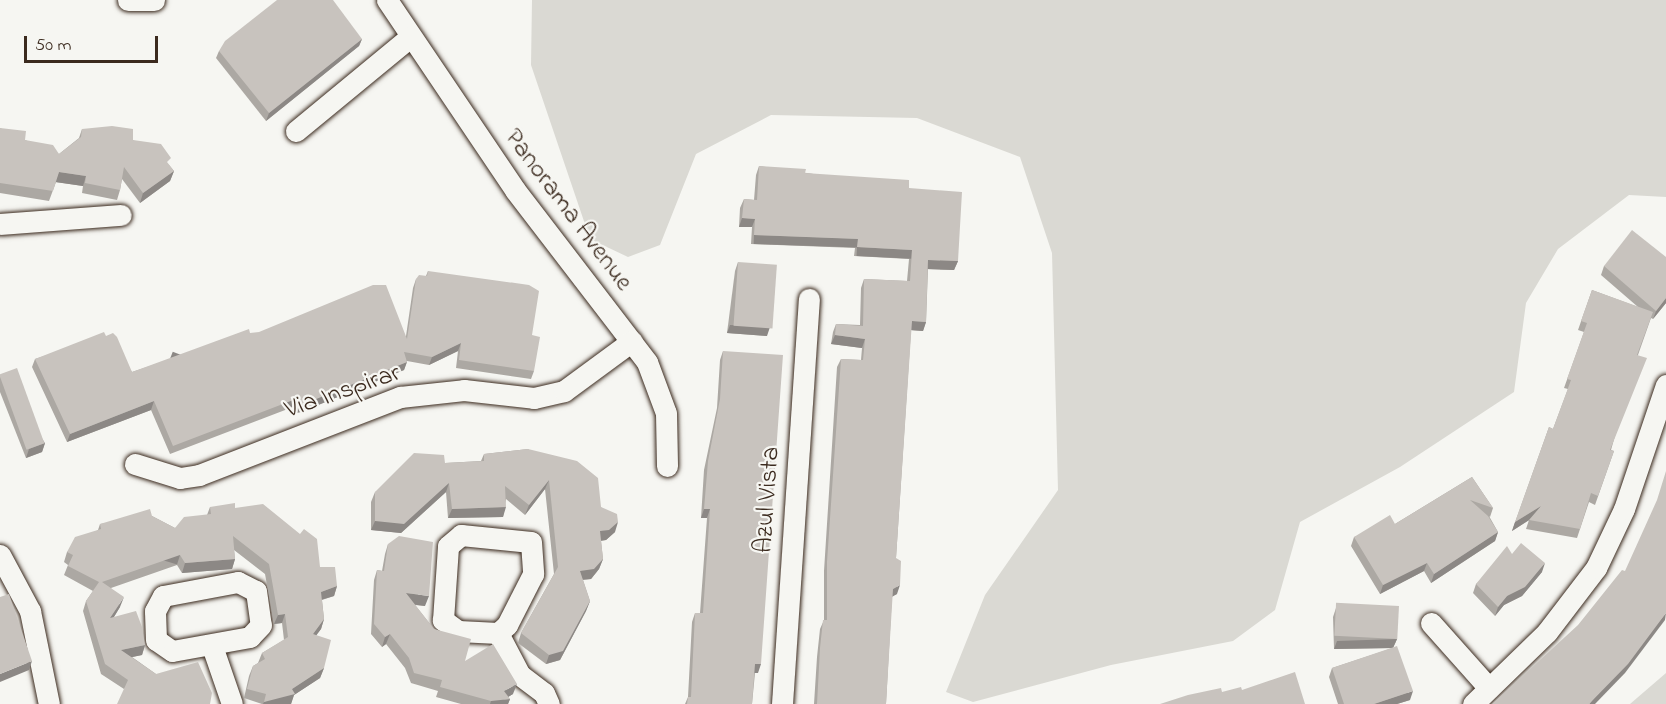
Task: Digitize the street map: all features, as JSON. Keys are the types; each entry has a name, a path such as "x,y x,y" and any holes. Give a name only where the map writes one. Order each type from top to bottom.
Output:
{"street":[{"path":"129,0 154,0"},
{"name":"Panorama Avenue","path":"387,0 515,190 647,362 666,413 667,466"},
{"path":"296,131 410,37"},
{"path":"0,224 120,215"},
{"name":"Azul Vista","path":"782,704 809,299"},
{"name":"Via Inspirar","path":"135,464 180,478 199,475 400,397 464,390 534,398 564,391 632,341"},
{"path":"1473,704 1547,632 1596,568 1624,509 1666,385"},
{"path":"461,535 531,542 533,574 507,625 498,633 458,631 443,620 448,546 453,538 461,535"},
{"path":"0,555 30,611 49,704"},
{"path":"238,582 256,591 261,625 250,637 212,646 172,651 156,640 154,611 163,596 238,582"},
{"path":"1431,623 1489,688"},
{"path":"498,633 520,675 544,693 549,704"},
{"path":"212,646 232,704"}],"shaded area":[{"path":"532,0 1666,0 1666,197 1629,195 1558,249 1526,303 1514,392 1400,467 1300,522 1275,610 1233,641 1111,665 973,702 946,692 985,595 1058,490 1052,253 1020,157 917,118 771,115 696,154 660,245 628,257 590,239 531,65"},
{"path":"1666,673 1666,704 1630,704"}],"building":[{"path":"277,0 333,0 362,39 269,113 219,51 225,41"},
{"path":"112,126 133,129 133,140 161,144 171,158 167,162 174,171 143,193 124,167 120,190 85,183 86,176 59,172 53,191 0,183 0,128 26,131 25,140 53,145 59,154 81,137 82,129"},
{"path":"759,166 806,169 805,173 909,180 909,188 962,192 958,261 928,260 926,322 912,321 896,558 901,561 900,585 893,589 886,704 817,704 823,620 827,620 827,562 841,359 863,360 865,339 835,335 836,324 863,326 864,279 910,281 912,250 857,247 858,239 754,235 755,219 742,218 744,199 757,200"},
{"path":"1632,230 1666,257 1666,298 1656,311 1604,266"},
{"path":"738,262 777,265 772,329 734,326"},
{"path":"428,271 529,285 539,291 532,335 540,337 534,371 459,360 461,343 432,357 404,352 407,362 304,404 298,405 296,399 173,446 154,401 70,434 35,359 104,332 106,336 113,333 117,337 132,372 249,329 250,333 259,332 373,285 386,285 407,339 416,279 419,275 427,276"},
{"path":"1592,290 1653,312 1637,355 1647,358 1610,450 1614,451 1598,496 1591,493 1580,529 1529,520 1541,506 1515,522 1549,427 1553,429 1571,380 1567,379 1587,323 1581,321"},
{"path":"723,351 783,355 761,664 755,664 752,704 687,704 688,697 691,697 695,613 703,613 710,509 704,509 708,461 720,399"},
{"path":"17,368 44,443 27,450 0,377 0,374"},
{"path":"528,449 577,461 598,478 601,507 617,514 618,522 609,530 600,531 603,559 594,569 580,571 590,601 563,651 549,655 521,633 558,567 549,480 529,505 505,486 506,507 452,509 449,483 404,524 375,521 375,492 414,453 444,455 445,463 484,461 484,454"},
{"path":"1666,471 1666,613 1628,664 1589,704 1492,704 1578,625 1622,570 1625,571 1657,500"},
{"path":"1472,477 1493,508 1470,500 1488,516 1498,532 1434,574 1427,563 1383,585 1354,537 1390,515 1395,524"},
{"path":"235,503 235,508 263,504 300,534 304,529 317,539 320,567 335,567 337,586 321,592 324,619 313,634 331,640 324,668 292,689 295,694 264,702 266,694 247,689 253,666 265,659 262,653 288,637 285,614 278,615 269,564 233,536 235,559 185,563 180,555 102,582 124,597 110,618 136,611 142,627 145,645 121,650 156,674 198,662 212,693 210,704 117,704 128,680 105,664 86,601 99,582 68,566 73,555 67,552 75,537 101,529 100,524 150,509 152,516 175,528 184,517 211,514 210,507"},
{"path":"399,536 433,542 429,596 406,593 434,629 471,639 465,661 493,644 517,684 504,691 510,699 491,701 440,687 442,680 414,673 409,658 390,634 385,637 374,624 377,570 384,571 388,544"},
{"path":"1521,543 1545,563 1525,587 1507,596 1498,607 1476,584 1507,546 1512,554"},
{"path":"9,594 32,661 0,674 0,597"},
{"path":"1336,603 1399,606 1397,639 1334,636"},
{"path":"1397,646 1413,691 1374,704 1344,704 1332,668"},
{"path":"1295,672 1305,704 1160,704 1221,688 1222,692 1241,687 1242,690"}]}
